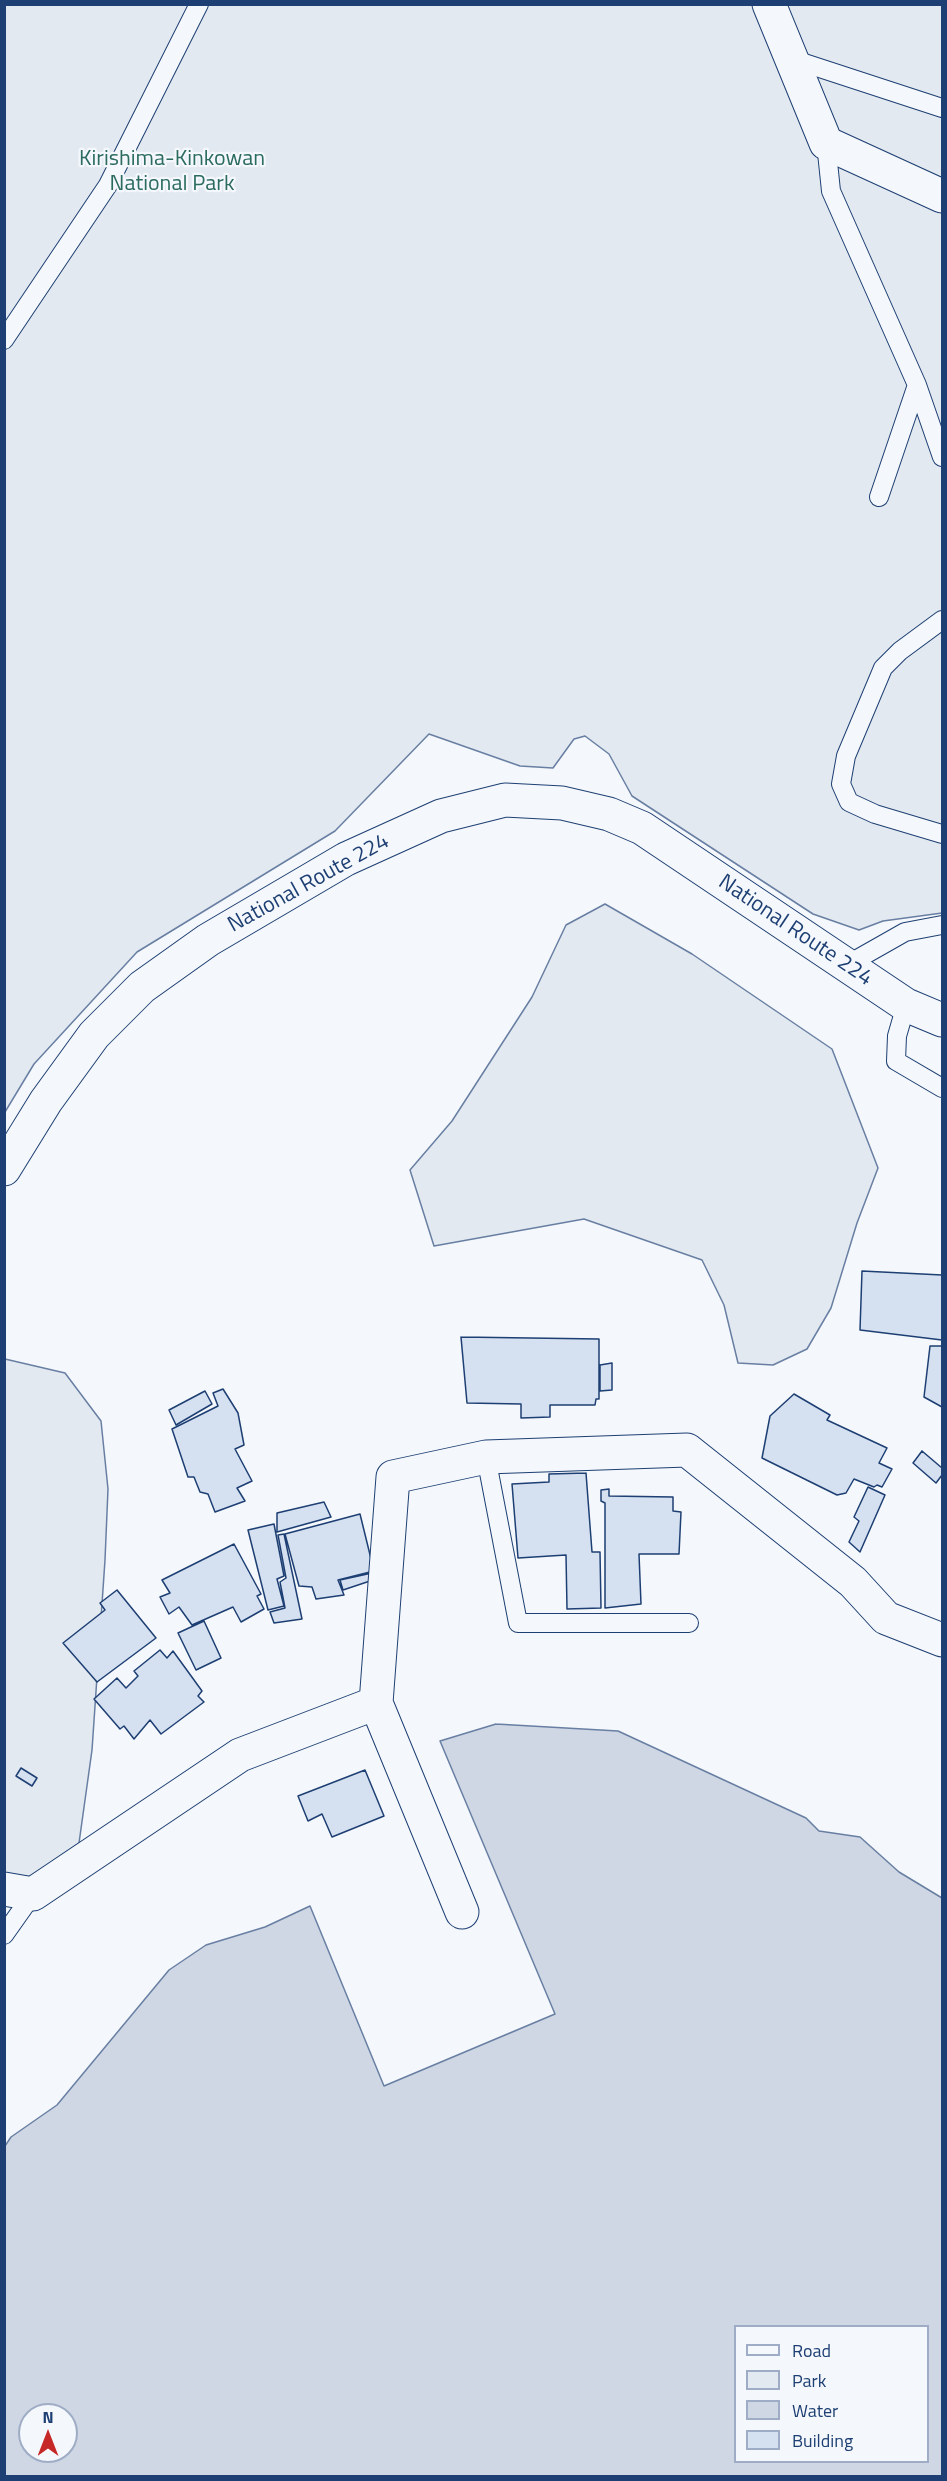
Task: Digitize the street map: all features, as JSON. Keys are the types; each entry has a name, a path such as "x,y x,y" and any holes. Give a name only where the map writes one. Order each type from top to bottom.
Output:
{"main road":[{"path":"769,4 826,143 942,196"},
{"name":"National Route 224","path":"4,1168 46,1101 94,1035 142,987 208,940 346,859 441,816 505,800 562,803 609,814 642,828 845,966 906,1005 942,1020"},
{"path":"462,1912 376,1703 393,1477 486,1457 687,1450 853,1582 886,1618 942,1640"},
{"path":"19,1892 240,1755 376,1703"}],"lane":[{"path":"4,340 108,185 199,4"},
{"path":"792,59 942,108"},
{"path":"826,143 831,191 916,385 942,457"},
{"path":"879,498 916,385"},
{"path":"942,620 900,651 884,668 846,756 841,784 849,802 875,814 942,834"},
{"path":"845,966 905,932 942,926"},
{"path":"906,1005 897,1036 896,1061 942,1088"},
{"path":"486,1457 518,1623 689,1623"},
{"path":"4,1935 19,1892"}],"green space":[{"name":"Kirishima-Kinkowan National Park","path":"5,5 942,5 942,913 883,921 859,930 813,914 632,796 609,754 585,736 574,739 553,768 520,766 429,734 335,831 137,952 34,1064 5,1112"},
{"path":"605,904 692,954 832,1049 878,1168 857,1223 831,1308 807,1349 773,1365 738,1363 724,1305 702,1260 584,1219 434,1246 410,1170 452,1121 532,997 566,925"},
{"path":"5,1359 65,1373 101,1421 108,1489 92,1750 79,1843 29,1878 5,1874"}],"water":[{"path":"496,1724 618,1731 806,1818 819,1831 860,1837 899,1872 942,1898 942,2476 5,2476 5,2146 11,2137 57,2105 169,1970 206,1945 265,1927 310,1906 384,2086 555,2014 440,1741"}],"building":[{"path":"862,1271 942,1275 942,1340 860,1330"},
{"path":"461,1337 599,1339 599,1399 596,1399 595,1405 550,1405 550,1417 521,1418 521,1404 467,1403"},
{"path":"930,1346 942,1346 942,1407 924,1397"},
{"path":"612,1363 612,1390 600,1391 600,1365"},
{"path":"223,1389 238,1413 244,1445 235,1449 252,1481 237,1488 245,1501 215,1512 208,1494 200,1492 194,1477 188,1477 172,1429 218,1406 213,1393"},
{"path":"205,1391 212,1404 176,1425 169,1410"},
{"path":"794,1394 830,1415 827,1420 887,1448 879,1463 892,1469 882,1487 877,1485 874,1487 854,1479 846,1493 837,1495 762,1458 770,1416"},
{"path":"922,1451 942,1468 942,1475 936,1483 913,1463"},
{"path":"586,1473 592,1552 600,1552 601,1608 567,1609 566,1555 518,1558 512,1484 549,1482 549,1474"},
{"path":"868,1487 885,1495 860,1552 849,1542 859,1521 854,1517"},
{"path":"609,1489 609,1496 673,1497 673,1511 681,1512 679,1554 639,1554 641,1604 605,1608 605,1503 601,1501 601,1490"},
{"path":"324,1502 331,1517 277,1532 277,1513"},
{"path":"360,1514 374,1571 338,1580 344,1595 316,1599 312,1587 299,1586 285,1534"},
{"path":"274,1524 284,1576 277,1579 284,1606 268,1610 248,1530"},
{"path":"284,1534 302,1619 274,1623 270,1612 285,1608 280,1582 286,1578 278,1535"},
{"path":"234,1544 261,1594 257,1596 264,1609 241,1622 233,1607 192,1625 179,1607 169,1614 160,1597 170,1593 162,1580"},
{"path":"372,1573 373,1580 343,1590 340,1580"},
{"path":"117,1590 156,1638 97,1682 63,1643 105,1610 100,1603"},
{"path":"204,1621 221,1658 196,1670 178,1633"},
{"path":"160,1650 167,1658 173,1651 202,1691 198,1696 204,1702 161,1734 150,1720 134,1739 124,1726 120,1729 94,1699 117,1678 126,1688 138,1676 134,1671"},
{"path":"21,1768 37,1778 32,1786 16,1776"},
{"path":"365,1770 384,1816 332,1837 322,1814 308,1821 298,1796"}]}
